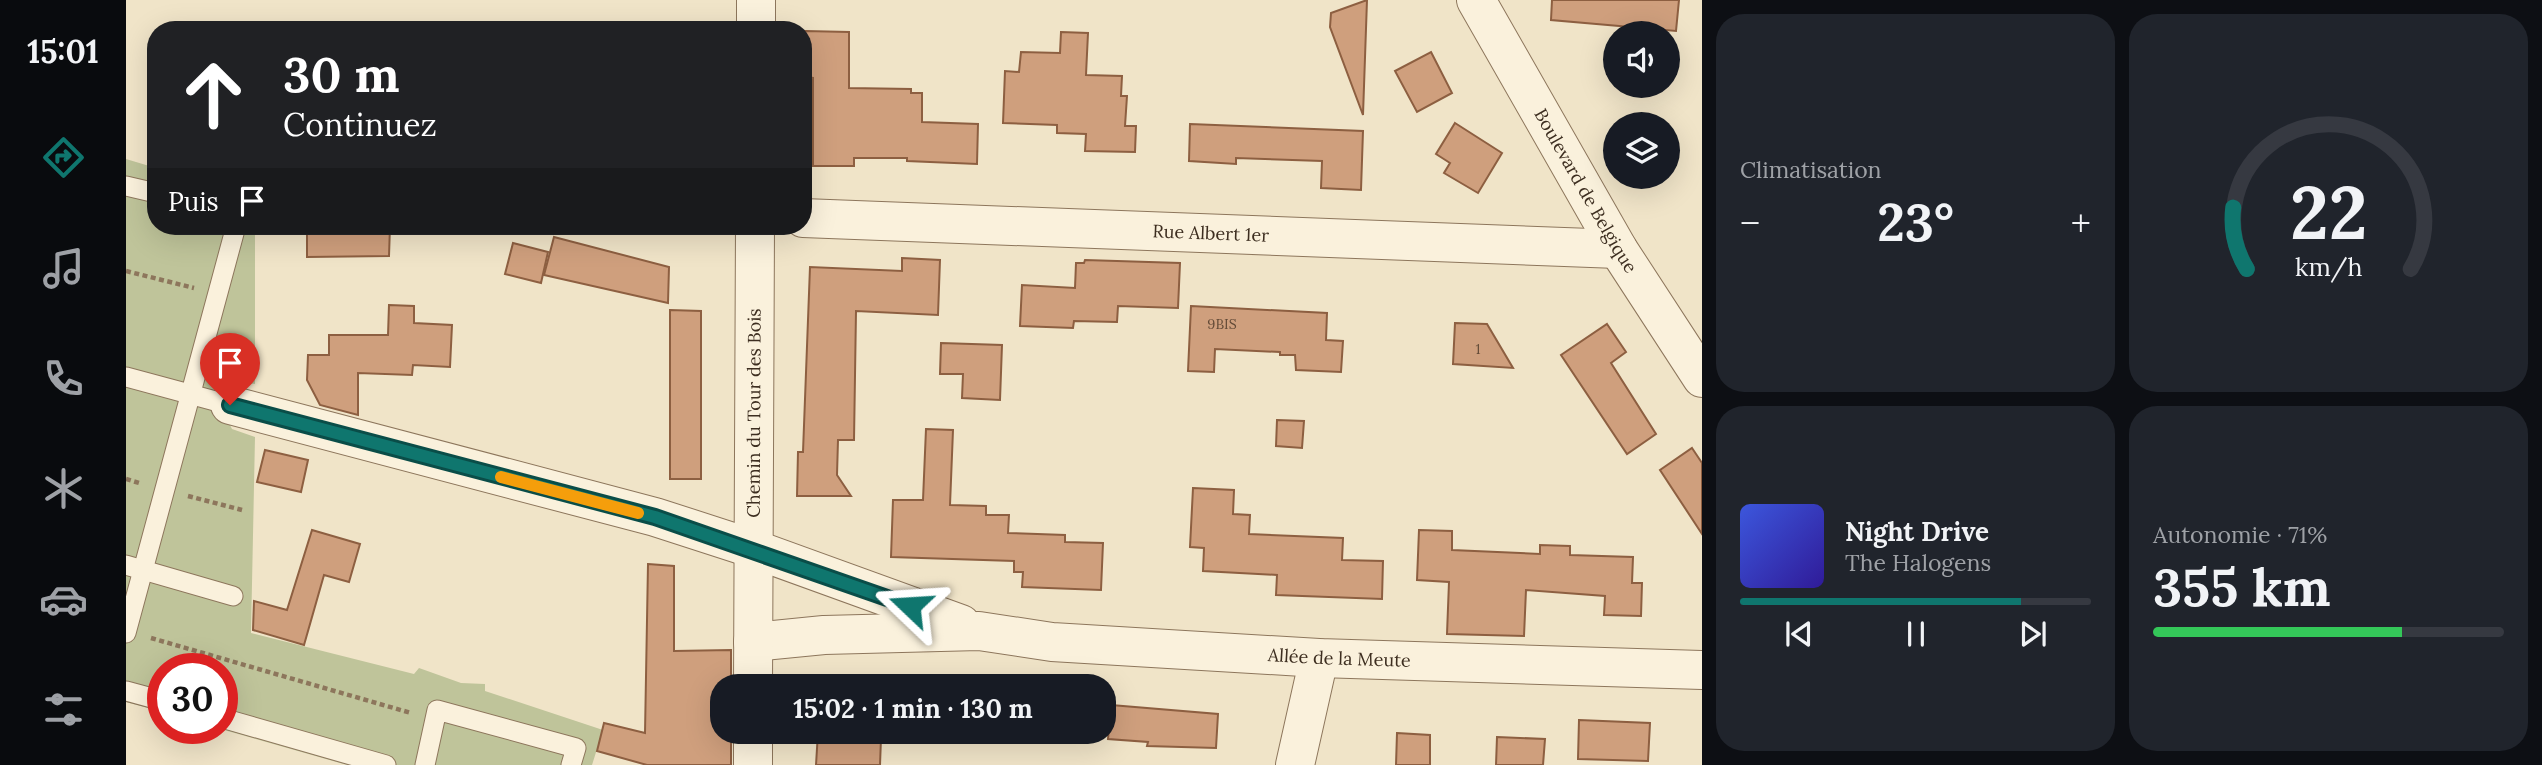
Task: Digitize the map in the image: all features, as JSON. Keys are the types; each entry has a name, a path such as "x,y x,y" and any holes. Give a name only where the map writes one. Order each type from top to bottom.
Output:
{"street":[{"path":"756,0 756,21"},
{"name":"Boulevard de Belgique","path":"1476,0 1618,250 1702,377"},
{"name":"Rue Albert 1er","path":"812,218 1618,250"},
{"name":"Chemin du Tour des Bois","path":"753,674 755,235"},
{"name":"Allée de la Meute","path":"230,405 655,517 754,549 979,631"},
{"name":"Allée de la Meute","path":"753,642 824,635 979,631 1052,642 1319,658 1702,670"},
{"path":"1295,765 1319,658"},
{"path":"754,744 754,765"}],"lane":[{"path":"126,186 147,191"},
{"path":"126,632 135,567 192,394 234,235"},
{"path":"126,377 230,405"},
{"path":"135,567 233,596"},
{"path":"126,691 147,697"},
{"path":"425,765 438,710 576,748 571,765"},
{"path":"238,723 386,765"}],"path":[{"path":"126,271 218,295"},
{"path":"126,632 436,720"}],"green space":[{"path":"126,159 147,165 147,235 255,235 255,384 238,389 226,417 232,429 255,437 251,633 414,674 419,668 461,683 485,684 485,691 603,730 592,765 347,765 238,734 238,653 147,653 147,708 126,702"}],"building":[{"path":"1367,0 1363,115 1330,27 1331,13"},
{"path":"1552,0 1679,0 1677,21 1603,21 1603,25 1551,20"},
{"path":"812,31 849,32 849,88 911,89 911,93 922,93 922,122 978,124 977,164 907,161 907,158 854,158 854,166 813,166"},
{"path":"1061,32 1088,33 1086,75 1122,76 1121,96 1127,96 1125,126 1136,126 1135,152 1085,151 1086,134 1057,133 1057,125 1003,123 1005,71 1019,72 1021,52 1060,53"},
{"path":"1431,52 1452,93 1417,112 1395,71"},
{"path":"1455,123 1502,153 1478,193 1444,173 1450,163 1436,154"},
{"path":"1190,124 1363,131 1361,190 1321,188 1322,161 1236,158 1236,164 1189,161"},
{"path":"307,235 390,235 389,256 307,257"},
{"path":"554,237 669,267 668,303 544,275"},
{"path":"513,243 548,252 541,283 505,274"},
{"path":"902,258 940,260 938,315 856,311 854,440 838,440 837,475 851,496 797,496 798,452 803,452 810,267 902,271"},
{"path":"1085,260 1180,263 1178,308 1118,306 1117,322 1074,321 1073,328 1020,326 1022,285 1075,288 1076,263 1084,263"},
{"path":"389,305 414,306 414,323 452,325 450,367 413,365 412,375 358,373 358,415 320,405 307,380 308,355 329,355 329,335 388,335"},
{"path":"1191,306 1327,313 1326,340 1343,341 1341,372 1296,370 1295,355 1280,355 1280,352 1215,349 1214,372 1188,371"},
{"path":"670,310 701,311 701,479 670,479"},
{"path":"1455,323 1487,324 1513,368 1453,364"},
{"path":"1607,324 1626,352 1611,363 1656,434 1627,454 1561,355"},
{"path":"941,343 1002,345 1000,400 962,398 963,374 940,374"},
{"path":"1277,420 1304,421 1302,448 1276,446"},
{"path":"926,429 953,430 950,505 986,506 986,515 1009,515 1008,533 1065,535 1065,542 1103,543 1101,590 1022,587 1023,572 1014,572 1014,561 891,557 893,500 923,500"},
{"path":"1692,448 1702,463 1702,534 1660,470"},
{"path":"265,450 308,460 301,492 257,482"},
{"path":"1193,488 1234,490 1233,514 1250,515 1249,534 1343,538 1342,560 1383,561 1382,599 1276,595 1277,575 1203,571 1204,548 1190,547"},
{"path":"312,530 360,544 349,582 324,575 304,645 253,630 254,601 287,610"},
{"path":"1419,530 1452,531 1452,550 1540,554 1540,545 1570,546 1570,555 1633,557 1632,583 1642,583 1641,616 1604,615 1605,596 1526,590 1524,636 1447,634 1449,582 1417,580"},
{"path":"648,564 674,566 674,651 731,650 731,674 710,674 710,744 731,744 731,765 647,765 597,751 604,723 645,733"},
{"path":"1116,705 1218,714 1216,748 1147,746 1148,742 1116,740"},
{"path":"1579,720 1650,723 1648,761 1578,759"},
{"path":"1397,733 1430,735 1430,765 1396,765"},
{"path":"1497,737 1545,739 1543,765 1496,765"},
{"path":"817,744 881,744 880,765 816,765"}],"slow traffic":[{"path":"501,477 638,513"}],"route":[{"path":"230,405 655,517 754,549 910,606"}]}
